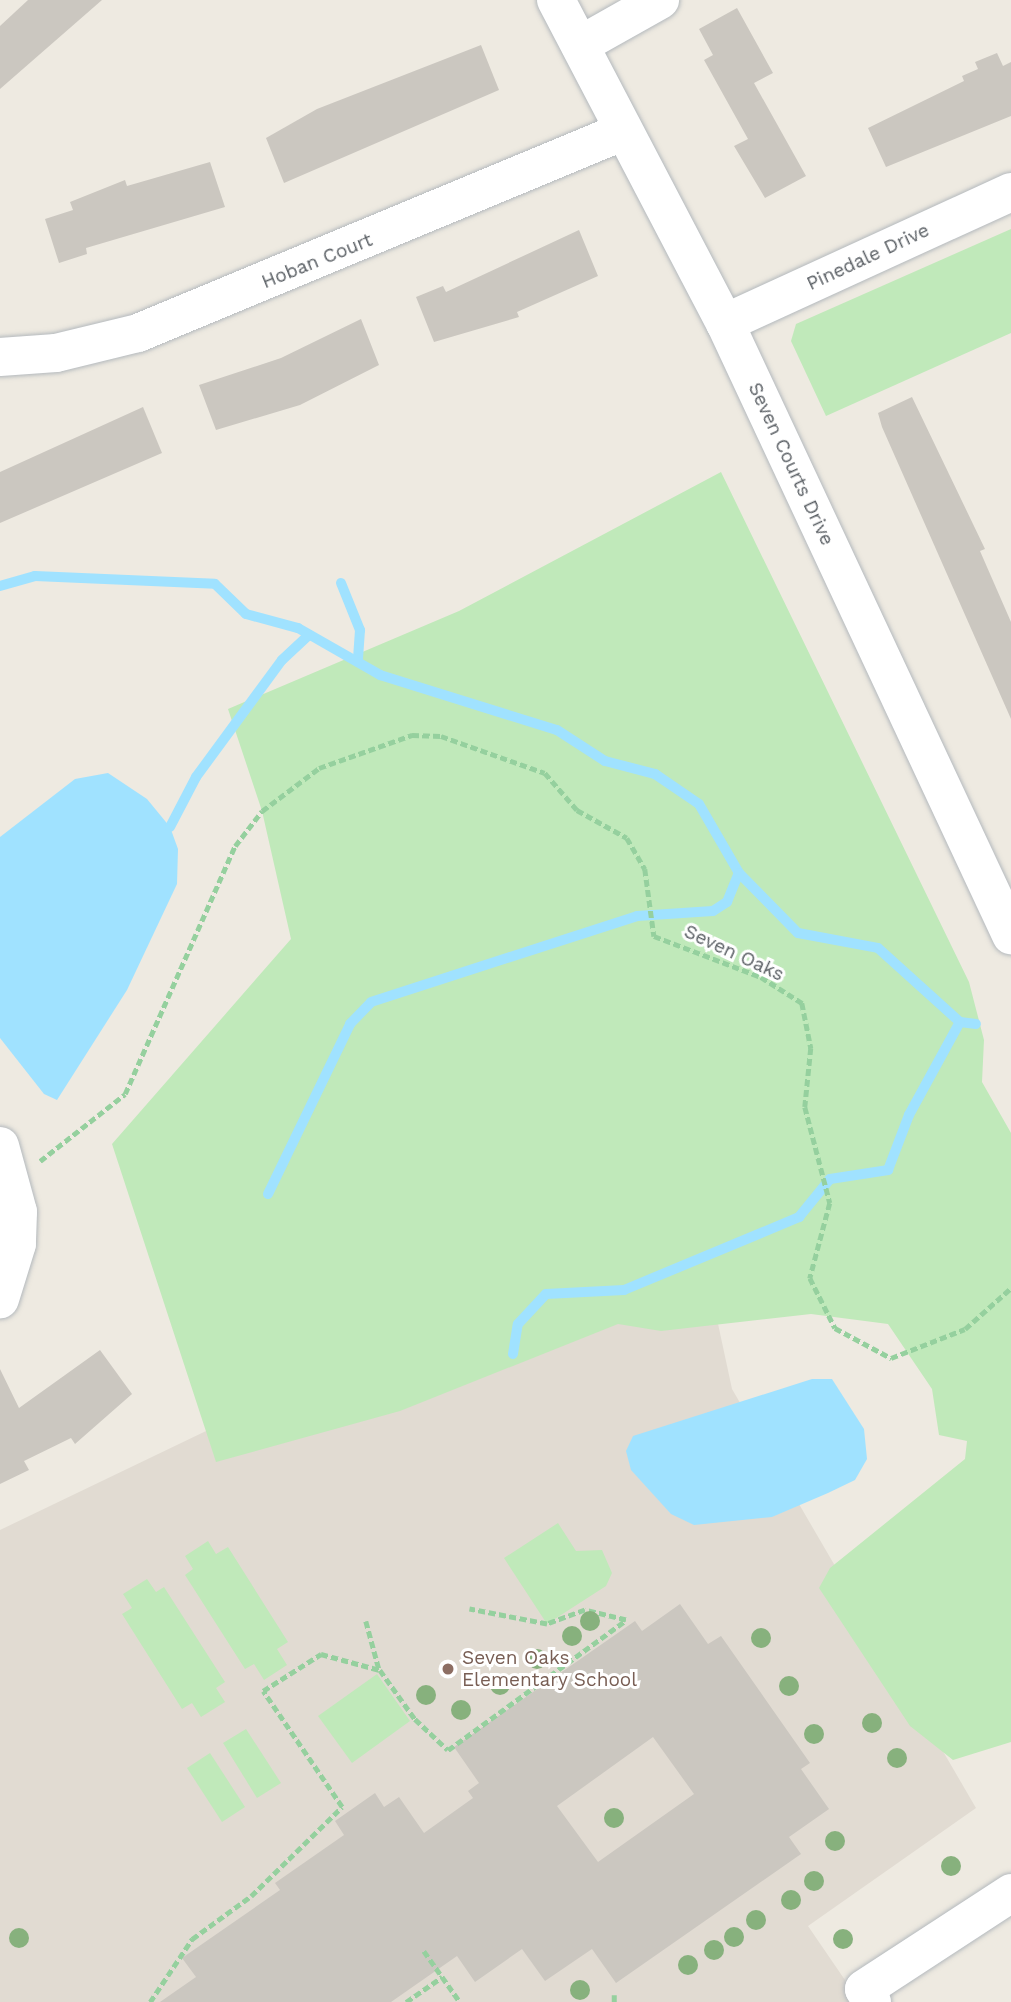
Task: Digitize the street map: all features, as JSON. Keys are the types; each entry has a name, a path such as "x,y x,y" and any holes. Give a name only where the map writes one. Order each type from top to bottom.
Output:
{"street":[{"name":"Seven Courts Drive","path":"556,0 725,323 1011,934"},
{"path":"580,45 660,0"},
{"name":"Hoban Court","path":"0,357 56,353 138,333 624,131"},
{"name":"Pinedale Drive","path":"725,323 1011,192"},
{"path":"0,1299 17,1244 6,1163"},
{"path":"872,2002 864,1989 1011,1893"}],"path":[{"name":"Seven Oaks","path":"6,1163 125,1094 234,846 262,811 319,768 412,735 491,751 545,774 577,810 627,838 645,869 654,936 761,977 802,1003 811,1048 804,1107 816,1164 830,1203 810,1278 835,1328 891,1358 965,1329 1011,1288"},
{"path":"366,1621 380,1670 415,1719 448,1750 626,1620 585,1610 547,1624 469,1609"},
{"path":"150,2002 192,1939 251,1896 342,1807 263,1691 321,1654 380,1670"},
{"path":"424,1951 460,2002"},
{"path":"406,2002 442,1977"},
{"path":"156,1994 161,2002"},
{"path":"614,1995 614,2002"}],"shaded area":[{"name":"Seven Oaks Elementary School","path":"691,1198 732,1389 976,1808 808,1926 860,2002 0,2002 0,1530"}],"green space":[{"path":"1011,229 1011,333 826,416 791,341 796,324"},
{"path":"721,472 969,982 984,1040 982,1082 1011,1133 1011,1742 953,1760 910,1726 819,1588 830,1568 965,1459 967,1441 939,1435 932,1389 888,1324 811,1314 661,1331 618,1324 400,1411 216,1462 112,1144 291,939 262,811 228,709 459,611"},
{"path":"558,1523 576,1551 602,1550 612,1573 606,1586 547,1624 504,1558"},
{"path":"208,1541 216,1554 228,1547 288,1642 277,1649 287,1665 264,1680 254,1664 245,1669 185,1575 193,1569 185,1556"},
{"path":"147,1579 156,1592 164,1587 225,1682 216,1688 225,1702 201,1717 192,1703 182,1709 122,1614 132,1608 123,1594"},
{"path":"377,1674 410,1721 352,1763 318,1716"},
{"path":"246,1729 281,1783 257,1798 223,1743"},
{"path":"210,1753 245,1807 222,1822 187,1768"}],"water":[{"path":"108,773 147,799 170,827 178,849 177,884 127,990 57,1100 44,1094 0,1038 0,837 75,779"},
{"path":"812,1379 832,1379 864,1429 867,1459 855,1480 772,1517 694,1525 671,1514 631,1470 626,1451 633,1436"}],"building":[{"path":"28,0 102,0 0,89 0,26"},
{"path":"737,8 773,73 754,83 806,176 765,198 734,146 748,139 704,60 713,55 699,29"},
{"path":"481,45 499,90 284,183 266,138 317,109"},
{"path":"997,53 1003,66 1011,62 1011,116 886,167 868,128 964,81 962,76 978,69 975,62"},
{"path":"210,162 225,207 86,248 87,254 59,263 45,219 73,210 70,202 125,180 127,186"},
{"path":"579,230 598,276 517,312 519,317 434,342 416,297 443,286 446,292"},
{"path":"361,319 379,365 300,405 216,430 199,385 281,358"},
{"path":"912,397 985,549 980,551 1011,622 1011,719 882,427 878,413"},
{"path":"143,407 162,453 0,523 0,472"},
{"path":"100,1350 132,1394 75,1444 71,1438 24,1461 29,1470 0,1484 0,1369 19,1408"},
{"path":"680,1604 708,1644 721,1636 810,1763 801,1769 829,1809 789,1837 801,1854 616,1983 592,1949 545,1981 522,1949 475,1982 457,1956 391,2002 160,2002 196,1977 182,1958 280,1890 275,1883 344,1835 335,1821 375,1793 384,1807 399,1797 424,1833 473,1798 468,1791 479,1783 454,1747 635,1621 642,1631","holes":["653,1737 694,1794 598,1862 557,1806"]}],"waterway":[{"path":"0,586 35,576 215,584 246,614 298,628 380,675 557,730 605,761 655,774 699,804 739,873 798,933 878,948 960,1022 976,1024"},
{"path":"341,583 360,630 358,662"},
{"path":"170,827 196,777 282,660 309,635"},
{"path":"268,1194 350,1024 371,1002 637,916 713,911 727,902 739,873"},
{"path":"513,1354 518,1324 546,1294 624,1290 799,1217 830,1179 888,1170 909,1115 960,1022"}],"place":[{"name":"Seven Oaks Elementary School","path":"448,1669"}]}
